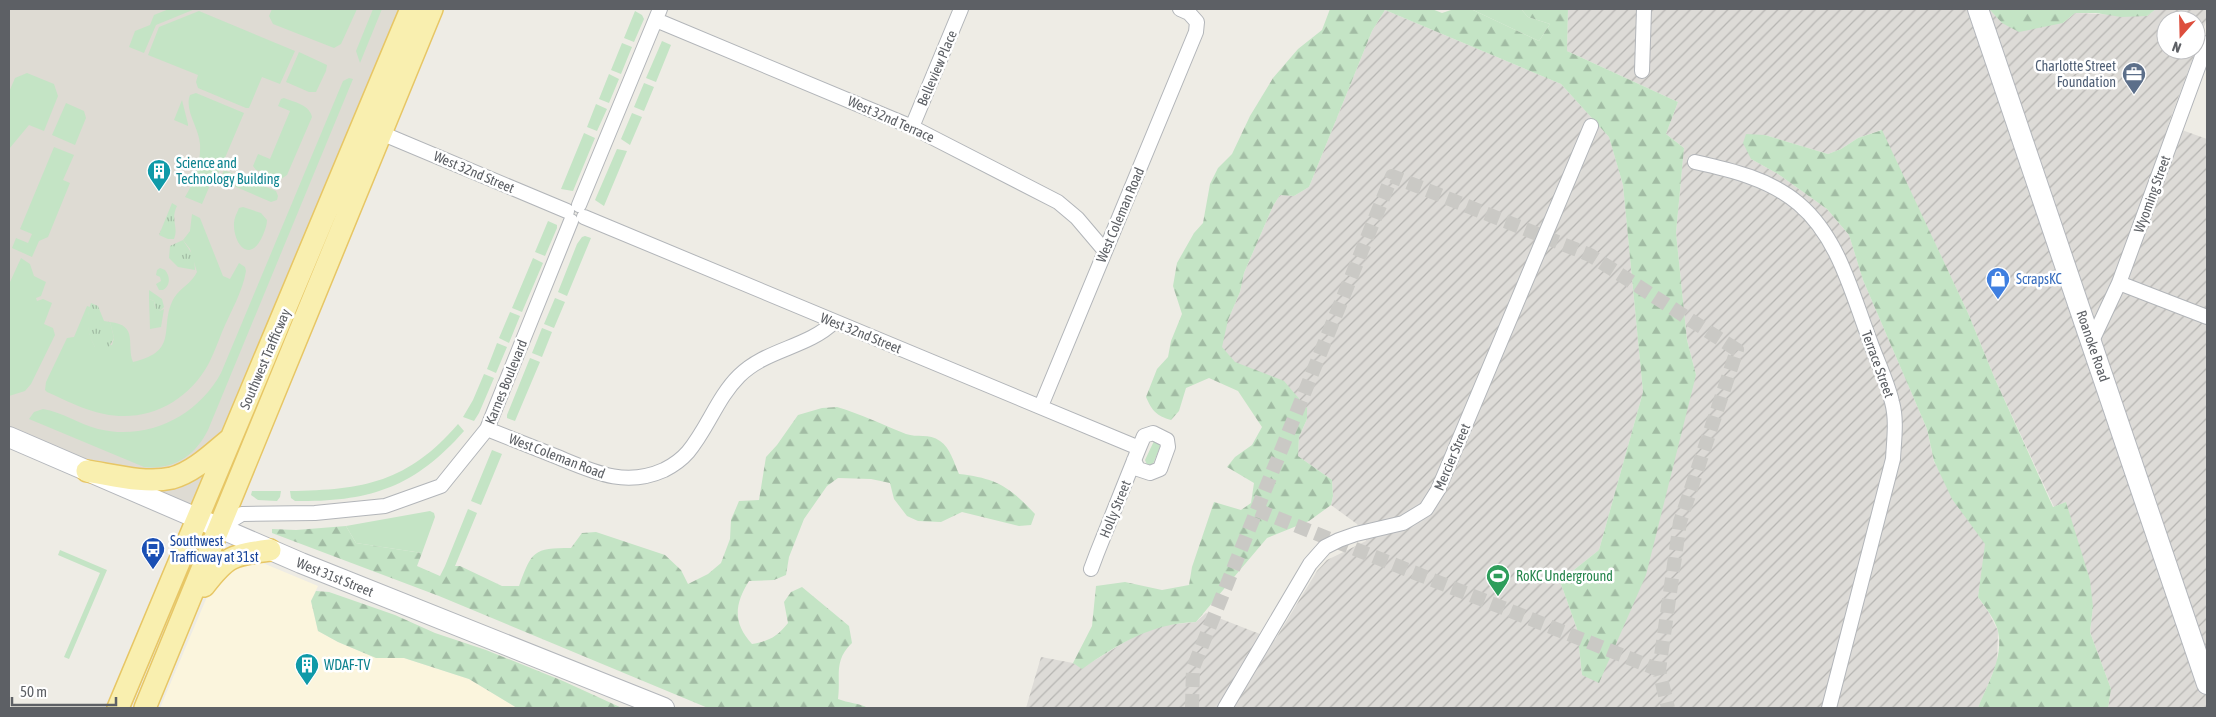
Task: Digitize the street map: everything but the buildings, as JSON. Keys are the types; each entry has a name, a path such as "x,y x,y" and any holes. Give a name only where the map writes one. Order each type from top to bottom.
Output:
{"main road":[{"name":"Southwest Trafficway","path":"118,708 411,9"},
{"name":"Southwest Trafficway","path":"145,708 432,9"},
{"path":"87,471 157,480 173,477 200,463 232,437"},
{"path":"194,529 219,528"},
{"path":"186,610 220,564 245,553 270,550"}],"street":[{"name":"Belleview Place","path":"912,127 961,9"},
{"name":"West Coleman Road","path":"1041,406 1196,32 1197,22 1189,13 1180,9"},
{"path":"1642,71 1644,9"},
{"name":"Roanoke Road","path":"1978,9 2207,684"},
{"name":"West 32nd Terrace","path":"658,14 912,127 1058,202 1077,218 1105,251"},
{"name":"Karnes Boulevard","path":"219,528 242,514 315,513 385,506 441,486 487,429 658,14"},
{"name":"Wyoming Street","path":"2092,343 2119,283 2207,43"},
{"name":"Mercier Street","path":"1225,708 1310,564 1325,547 1356,534 1403,523 1426,509 1438,490 1591,126"},
{"name":"West 32nd Street","path":"381,133 1041,406 1137,454"},
{"name":"Terrace Street","path":"1695,162 1734,170 1774,187 1799,204 1825,231 1840,262 1892,402 1895,429 1893,459 1829,708"},
{"path":"2119,283 2207,317"},
{"name":"West Coleman Road","path":"487,429 602,475 626,479 650,476 671,467 688,452 723,394 740,375 760,360 823,333 834,322"},
{"path":"9,437 87,471 194,529"},
{"name":"Holly Street","path":"1091,569 1137,454"},
{"name":"West 31st Street","path":"219,528 664,708"}],"shaded area":[{"path":"9,9 400,9 194,509 9,427"},
{"path":"1568,9 1989,9 2002,23 2063,23 2075,13 2147,16 2156,9 2207,9 2206,22 2206,10 2156,10 2156,60 2192,60 2168,125 2207,139 2207,708 2108,708 2111,689 2090,632 2093,607 2066,502 2054,507 1995,379 1968,313 1881,130 1858,138 1841,149 1828,154 1765,135 1751,159 1778,174 1827,209 1849,235 1863,280 1927,429 1934,462 1986,544 1978,597 1998,631 1997,663 1978,708 1026,708 1041,657 1073,663 1082,668 1148,630 1165,625 1196,622 1206,613 1275,640 1317,571 1327,560 1366,541 1357,524 1331,505 1333,496 1332,480 1298,456 1299,437 1307,419 1234,362 1214,352 1240,292 1244,273 1273,206 1280,195 1294,196 1309,187 1372,31 1385,10 1561,84 1609,137 1623,185 1643,392 1599,550 1560,581 1577,629 1582,675 1696,375 1687,340 1676,233 1684,148 1666,134 1678,102 1567,51"},
{"path":"258,561 318,586 311,601 318,631 338,642 376,658 404,658 469,679 517,708 160,708 212,585 226,568"}],"green space":[{"path":"169,9 195,9 156,25 144,53 129,47 135,31 150,25 154,15"},
{"path":"272,9 357,9 341,44 334,48 273,24 269,16"},
{"path":"373,9 382,9 360,63 356,51"},
{"path":"1330,9 1432,9 1442,13 1454,9 1471,9 1539,41 1550,24 1528,17 1521,9 1568,9 1567,51 1678,102 1666,134 1684,148 1676,233 1687,340 1696,375 1646,575 1599,683 1582,675 1577,629 1560,581 1599,550 1643,392 1623,185 1609,137 1561,84 1385,10 1372,31 1309,187 1294,196 1280,195 1273,206 1244,273 1240,292 1228,320 1222,347 1235,362 1284,381 1307,408 1307,419 1299,437 1298,456 1332,480 1333,496 1331,505 1309,521 1267,538 1196,622 1164,627 1136,636 1082,669 1073,663 1092,626 1096,586 1125,582 1162,590 1189,585 1192,567 1214,502 1241,510 1251,503 1254,483 1227,467 1235,457 1252,445 1262,427 1238,391 1209,378 1186,388 1179,411 1171,420 1162,417 1156,412 1150,406 1146,397 1157,369 1168,357 1171,341 1182,314 1173,286 1177,263 1194,233 1203,223 1210,184 1218,168 1232,154 1250,116 1273,78 1298,49 1322,30"},
{"path":"1471,9 1521,9 1528,17 1550,24 1539,41"},
{"path":"1989,9 2156,9 2147,16 2121,17 2096,13 2075,13 2063,23 2019,32 2002,23"},
{"path":"199,11 295,51 280,84 262,77 249,108 198,88 196,82 198,75 148,55 159,27"},
{"path":"635,11 642,15 644,19 634,42 624,38"},
{"path":"662,41 671,45 656,82 646,78"},
{"path":"622,43 632,47 621,74 611,70"},
{"path":"299,52 327,65 316,92 309,92 286,82"},
{"path":"27,73 54,84 58,96 44,131 29,125 9,149 9,92 15,78"},
{"path":"609,74 619,79 609,103 599,99"},
{"path":"349,78 353,79 208,430 197,447 190,454 174,463 165,466 144,467 29,419 34,412 43,409 98,429 116,432 135,432 169,422 199,402 211,389 221,373 343,81"},
{"path":"644,83 654,87 644,111 634,107"},
{"path":"196,93 244,113 216,179 213,178 202,204 185,197 192,185 199,158 199,138 189,107 190,95"},
{"path":"284,98 305,107 312,117 287,175 281,179 256,170 253,166 258,154 270,159 290,111 278,106 281,99"},
{"path":"182,100 188,124 188,126 174,120"},
{"path":"66,103 84,111 86,118 75,145 52,135"},
{"path":"596,104 607,109 597,131 587,127"},
{"path":"632,113 642,117 630,145 621,139"},
{"path":"1882,130 1968,313 1995,379 2053,507 2066,502 2090,580 2093,607 2090,632 2111,689 2108,708 1978,708 1994,671 1999,651 1998,631 1995,622 1978,597 1985,544 1952,499 1934,461 1927,429 1863,280 1849,235 1827,209 1778,174 1751,159 1743,143 1746,134 1765,135 1828,154 1841,149 1858,138"},
{"path":"584,133 595,138 573,191 561,189"},
{"path":"54,147 74,155 63,180 70,183 48,237 39,241 32,257 12,248 16,238 28,243 32,234 20,229"},
{"path":"617,149 627,151 604,206 595,200"},
{"path":"224,170 276,191 277,200 271,202 220,180"},
{"path":"172,203 177,206 174,215 176,231 174,239 168,239 159,235"},
{"path":"243,207 261,213 267,220 263,235 258,244 253,249 248,250 239,244 234,231 235,217 239,208"},
{"path":"192,214 200,218 223,276 230,279 239,263 245,267 246,271 236,302 211,359 200,377 178,399 151,412 136,415 104,414 47,392 45,390 46,382 67,338 74,337 87,306 90,307 88,317 89,333 95,347 112,345 114,338 110,322 125,327 128,331 133,362 148,357 163,344 170,308 174,298 197,272 190,249 183,240 190,231"},
{"path":"548,221 557,225 557,228 545,256 535,252"},
{"path":"585,236 591,238 567,296 558,292 577,244"},
{"path":"183,240 194,257 195,270 178,267 169,258 170,246"},
{"path":"21,258 30,264 34,276 46,282 41,296 36,298 37,301 43,299 52,303 44,324 53,328 55,335 31,384 25,391 9,396 9,282"},
{"path":"533,258 543,263 522,312 512,308"},
{"path":"160,268 165,270 169,278 166,288 163,290 159,290 156,284 161,281 160,277 156,275 157,270"},
{"path":"149,290 162,299 164,307 160,311 156,309 154,301 149,299"},
{"path":"555,298 565,302 554,328 544,324"},
{"path":"149,299 154,301 155,307 160,311 164,309 161,327 150,329"},
{"path":"91,303 98,306 104,321 110,322 114,338 109,347 97,350 91,339 88,321"},
{"path":"510,312 520,316 509,343 499,338"},
{"path":"542,328 552,332 542,357 532,353"},
{"path":"497,343 507,347 496,373 487,369"},
{"path":"530,358 540,362 515,421 507,418 507,415"},
{"path":"484,374 494,378 474,421 463,417 473,400"},
{"path":"837,407 906,434 936,439 946,447 959,474 983,478 1001,485 1018,497 1035,514 1031,525 1019,526 962,512 941,522 918,521 907,516 894,499 890,483 871,479 838,478 827,486 804,519 789,557 786,575 774,580 749,581 738,606 739,621 741,629 752,644 772,638 788,623 784,602 791,592 802,587 849,626 852,643 842,656 840,663 838,699 868,708 708,708 439,596 272,533 272,529 296,530 346,526 356,543 422,553 417,566 440,576 445,566 460,566 502,586 519,586 527,565 536,554 549,549 571,548 582,533 596,532 665,555 681,570 688,584 708,574 721,563 730,539 731,520 739,501 759,500 766,457 798,415 822,408"},
{"path":"458,424 464,431 445,450 427,466 388,488 368,494 321,501 295,501 291,498 290,491 340,488 362,485 383,479 421,459"},
{"path":"1154,441 1159,442 1160,447 1153,464 1147,465 1145,460"},
{"path":"492,450 502,454 481,505 471,501"},
{"path":"252,491 281,491 277,501 258,500 251,495"},
{"path":"468,509 477,513 455,566 445,566"},
{"path":"430,511 434,513 435,517 422,553 356,543 346,526"},
{"path":"60,550 107,570 69,659 64,657 100,573 58,555"},
{"path":"316,591 329,592 395,615 435,633 486,650 563,681 622,708 517,708 469,679 404,658 376,658 338,642 318,631 311,601"}],"tunnel":[{"path":"1192,708 1193,668 1392,176 1590,255 1737,350 1680,522 1659,670 1668,708"},
{"path":"1257,510 1659,670"}],"place":[{"name":"Charlotte Street Foundation","path":"2134,95"},
{"name":"Science and Technology Building","path":"159,192"},
{"name":"ScrapsKC","path":"1998,300"},
{"name":"Southwest Trafficway at 31st","path":"153,570"},
{"name":"RoKC Underground","path":"1498,597"},
{"name":"WDAF-TV","path":"307,686"}]}
